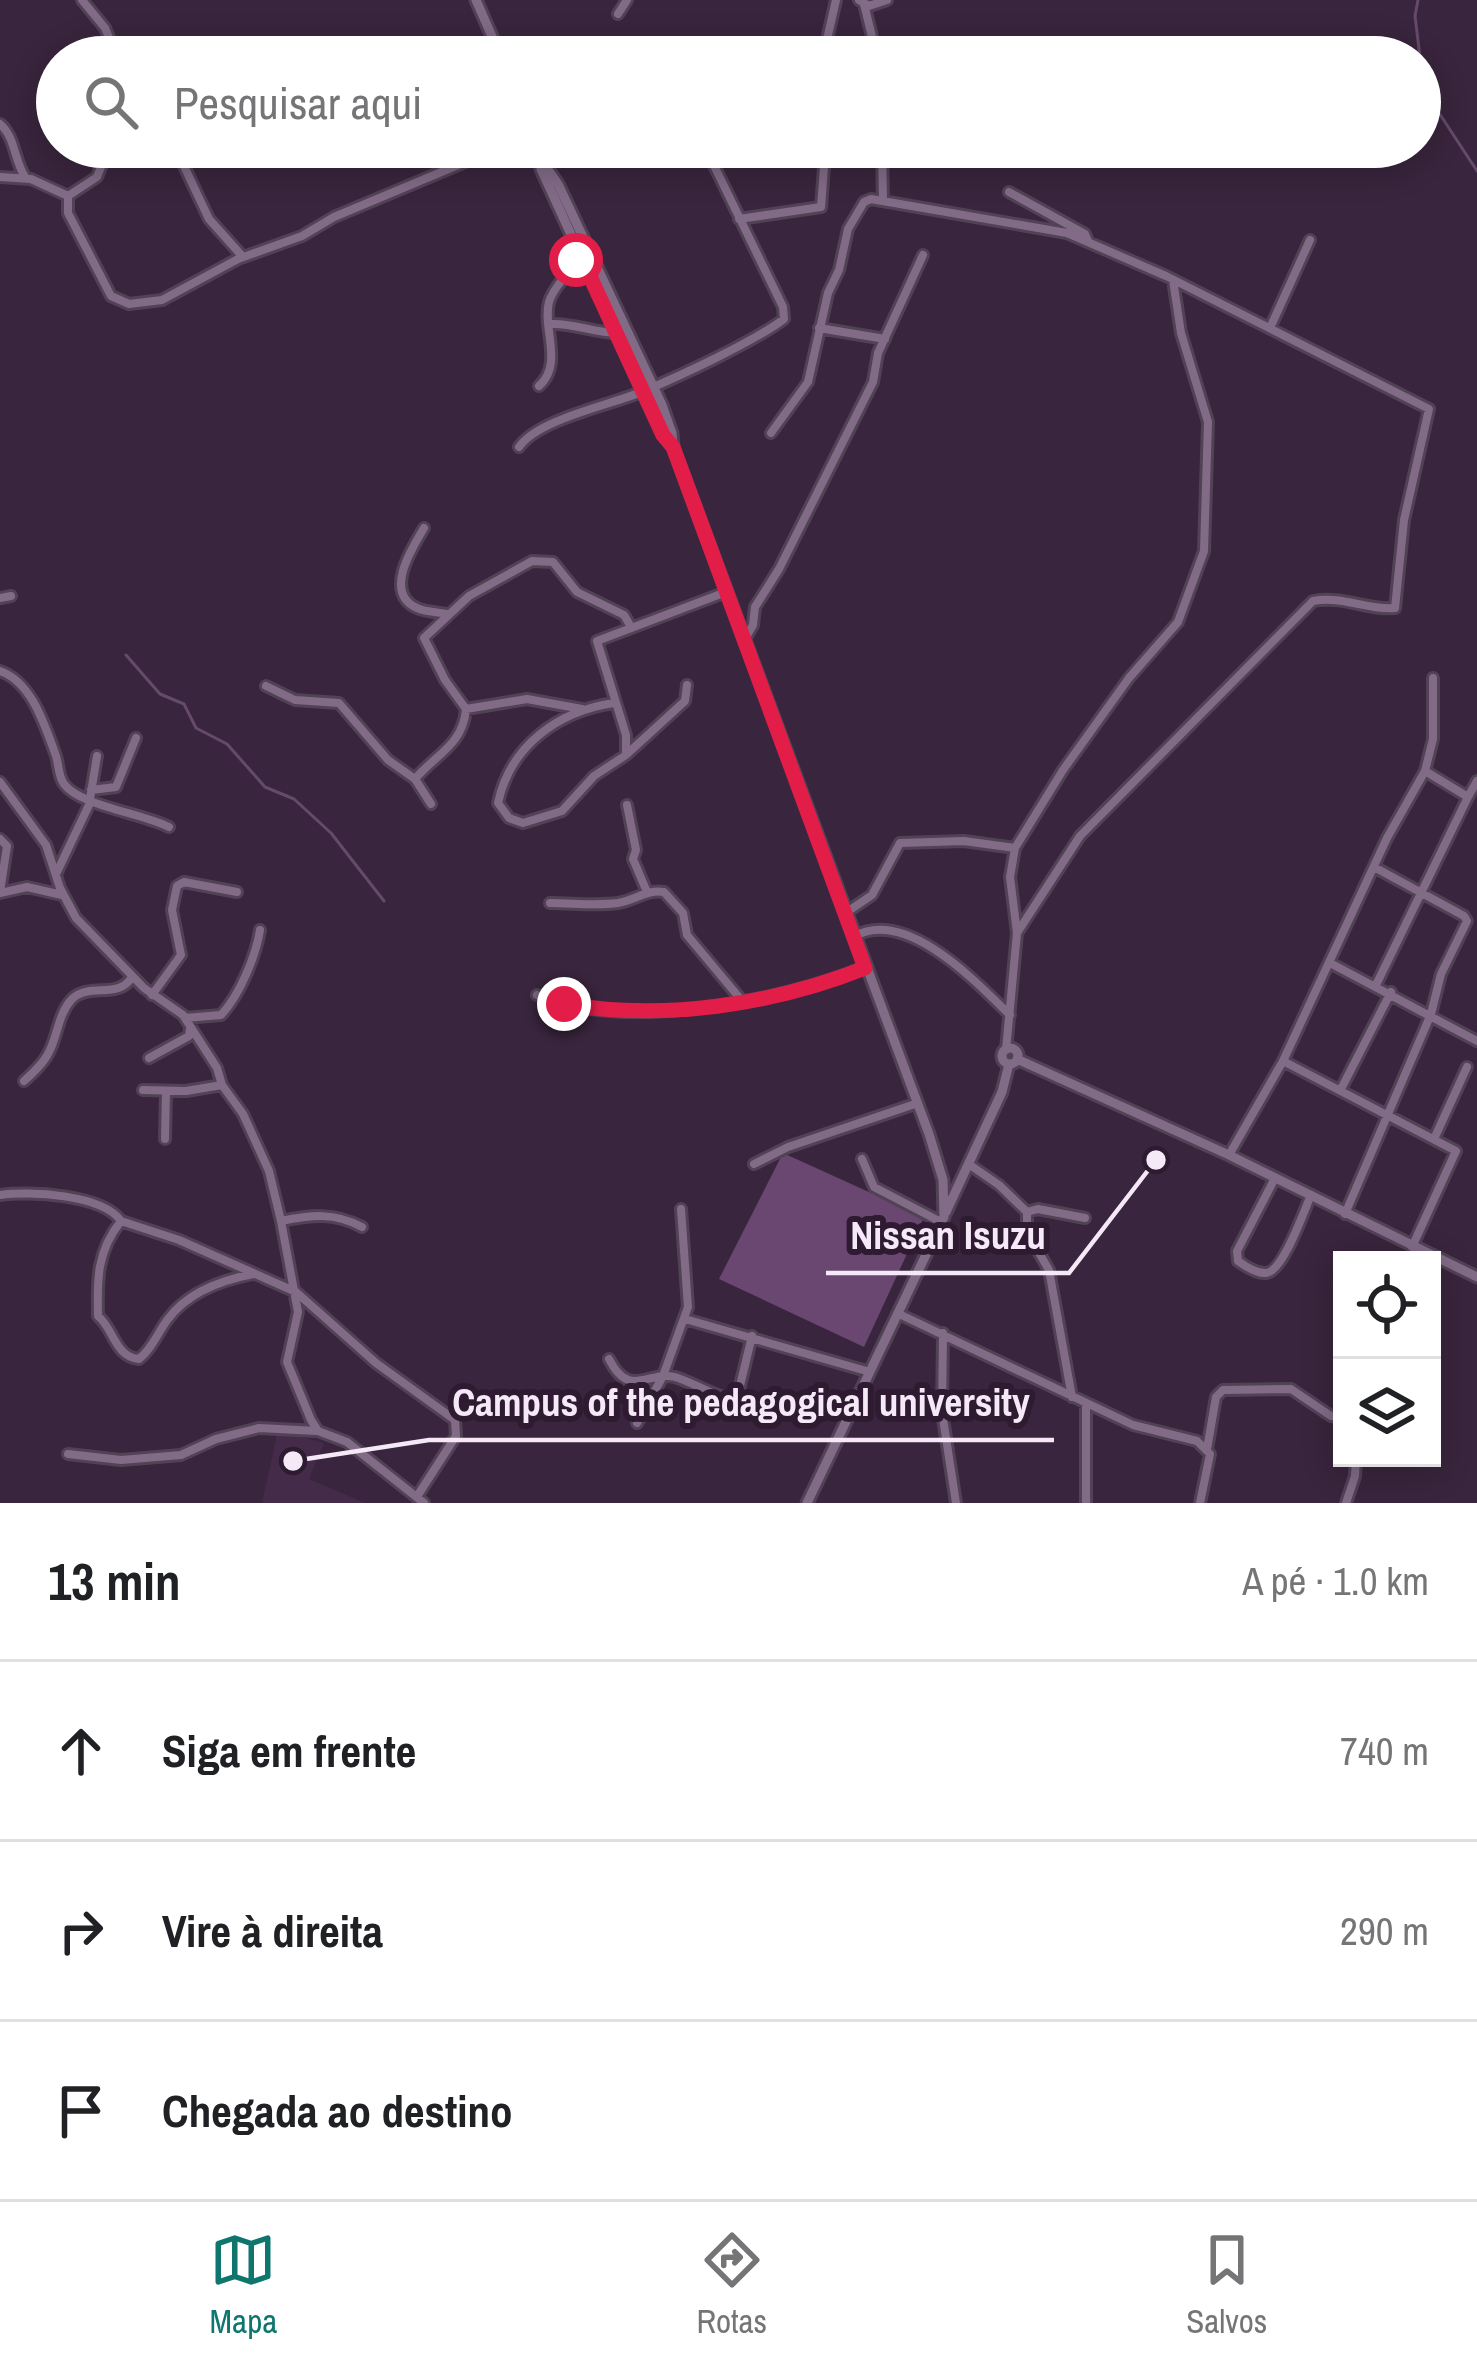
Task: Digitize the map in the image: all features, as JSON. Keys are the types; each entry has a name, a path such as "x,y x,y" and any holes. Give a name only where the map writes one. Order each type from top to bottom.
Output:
{"street":[{"path":"82,0 108,36"},
{"path":"476,0 492,36"},
{"path":"618,14 627,0"},
{"path":"828,36 836,0"},
{"path":"871,36 862,2 875,5 887,0"},
{"path":"0,124 11,135 13,157 26,178"},
{"path":"68,196 97,177 101,168"},
{"path":"185,168 209,219 243,257"},
{"path":"68,196 68,213 117,302 155,302 243,257 302,236 452,168"},
{"path":"541,168 617,333 629,345"},
{"path":"550,168 672,433 673,447 943,1180 942,1220"},
{"path":"519,447 521,441 548,426 649,388 784,319 783,307 715,168"},
{"path":"739,219 822,206 824,168"},
{"path":"882,168 883,200"},
{"path":"0,177 26,178 68,196"},
{"path":"1009,192 1085,234 1088,243"},
{"path":"771,433 808,382 851,224 864,202 883,200 1043,226 1088,243 1172,279 1429,409 1405,520 1395,608 1358,601 1313,601 1080,836 1017,933"},
{"path":"1270,328 1310,241"},
{"path":"539,386 548,377 550,302 573,267 576,246"},
{"path":"744,640 753,625 754,607 779,568 873,382 884,339 923,255"},
{"path":"807,1503 970,1166 1013,1062 1015,1051 1006,1049 1017,933 1010,877 1015,848 1129,678 1178,622 1204,551 1208,422 1181,332 1172,279"},
{"path":"551,324 617,333"},
{"path":"819,328 884,339"},
{"path":"424,528 403,568 402,587 405,598 416,608 447,614"},
{"path":"582,709 527,699 466,709 425,642 427,633 476,592 527,564 549,561 562,569 577,592 624,615 632,627"},
{"path":"626,755 626,735 597,641 726,592"},
{"path":"0,671 16,679 32,702 62,782 169,827"},
{"path":"1229,1155 1282,1061 1425,771 1433,739 1433,678"},
{"path":"614,703 582,709 538,734 509,767 498,803 509,818 523,823 562,811 594,776 659,729 659,722 685,701 686,685"},
{"path":"266,686 295,700 339,703 388,760 415,779 431,805"},
{"path":"415,779 426,764 450,750 465,728 466,709"},
{"path":"89,795 116,787 136,738"},
{"path":"57,874 88,806 97,756"},
{"path":"1425,771 1468,797"},
{"path":"1376,985 1477,781"},
{"path":"0,782 46,845 76,918 132,977 182,1015 243,1114 268,1171 296,1292 298,1312 287,1362 318,1431"},
{"path":"627,806 636,850 633,860 646,892"},
{"path":"0,839 9,854 0,892 27,887 63,895"},
{"path":"847,912 872,895 900,843 964,842 1015,848"},
{"path":"1345,1214 1431,1014 1436,985 1467,921 1374,867"},
{"path":"152,995 181,955 172,910 177,886 184,882 237,892"},
{"path":"550,903 619,902 646,892 668,894 683,913 687,934 743,1002"},
{"path":"855,936 867,929 882,929 928,946 964,971 1012,1016"},
{"path":"182,1015 221,1015 226,1010 259,946 260,930"},
{"path":"1330,963 1477,1041"},
{"path":"537,994 564,1004 603,1009 692,1008 820,986 865,968"},
{"path":"24,1081 50,1050 71,1000 88,992 116,990 132,977"},
{"path":"1341,1089 1391,992"},
{"path":"149,1058 189,1036 182,1015"},
{"path":"1282,1061 1456,1154 1412,1247"},
{"path":"1013,1062 1229,1155 1477,1277"},
{"path":"1434,1139 1468,1067"},
{"path":"143,1090 222,1085"},
{"path":"165,1139 166,1091"},
{"path":"754,1164 915,1104"},
{"path":"862,1159 874,1187 942,1220"},
{"path":"970,1166 1027,1212 1027,1232 1049,1270 1072,1396"},
{"path":"1274,1180 1237,1251 1238,1261 1263,1274 1280,1262 1311,1195"},
{"path":"0,1195 37,1192 107,1208 121,1221 179,1240 296,1292 376,1363 455,1420 456,1436 421,1499 347,1442 318,1431 259,1428 164,1457 121,1460 68,1454"},
{"path":"637,1423 663,1376 688,1307 681,1209"},
{"path":"1027,1212 1038,1209 1085,1218"},
{"path":"280,1221 318,1214 362,1227"},
{"path":"121,1221 105,1243 99,1262 98,1316 130,1358 139,1359 148,1352 172,1313 198,1292 254,1274"},
{"path":"899,1314 1133,1425 1197,1441 1210,1454 1200,1503"},
{"path":"685,1319 870,1372"},
{"path":"943,1334 942,1412 956,1503"},
{"path":"609,1359 623,1378 642,1383 663,1376 730,1399 738,1394 752,1336"},
{"path":"1207,1449 1216,1397 1223,1390 1291,1389 1333,1417"},
{"path":"1086,1403 1086,1503"},
{"path":"1346,1503 1356,1467"}],"shaded area":[{"path":"783,1153 924,1217 864,1347 719,1279"},
{"path":"278,1430 324,1443 309,1479 365,1503 262,1503"}],"waterway":[{"path":"1417,36 1418,0"},
{"path":"1441,116 1477,171"},
{"path":"126,655 160,694 184,704 196,728 227,744 265,787 294,799 331,833 384,901"}],"place":[{"name":"Nissan Isuzu","path":"1156,1160"},
{"name":"Campus of the pedagogical university","path":"293,1461"}],"route":[{"path":"564,1004 625,1010 743,1002 820,986 865,968 673,447 663,435 576,246 576,260"}]}
